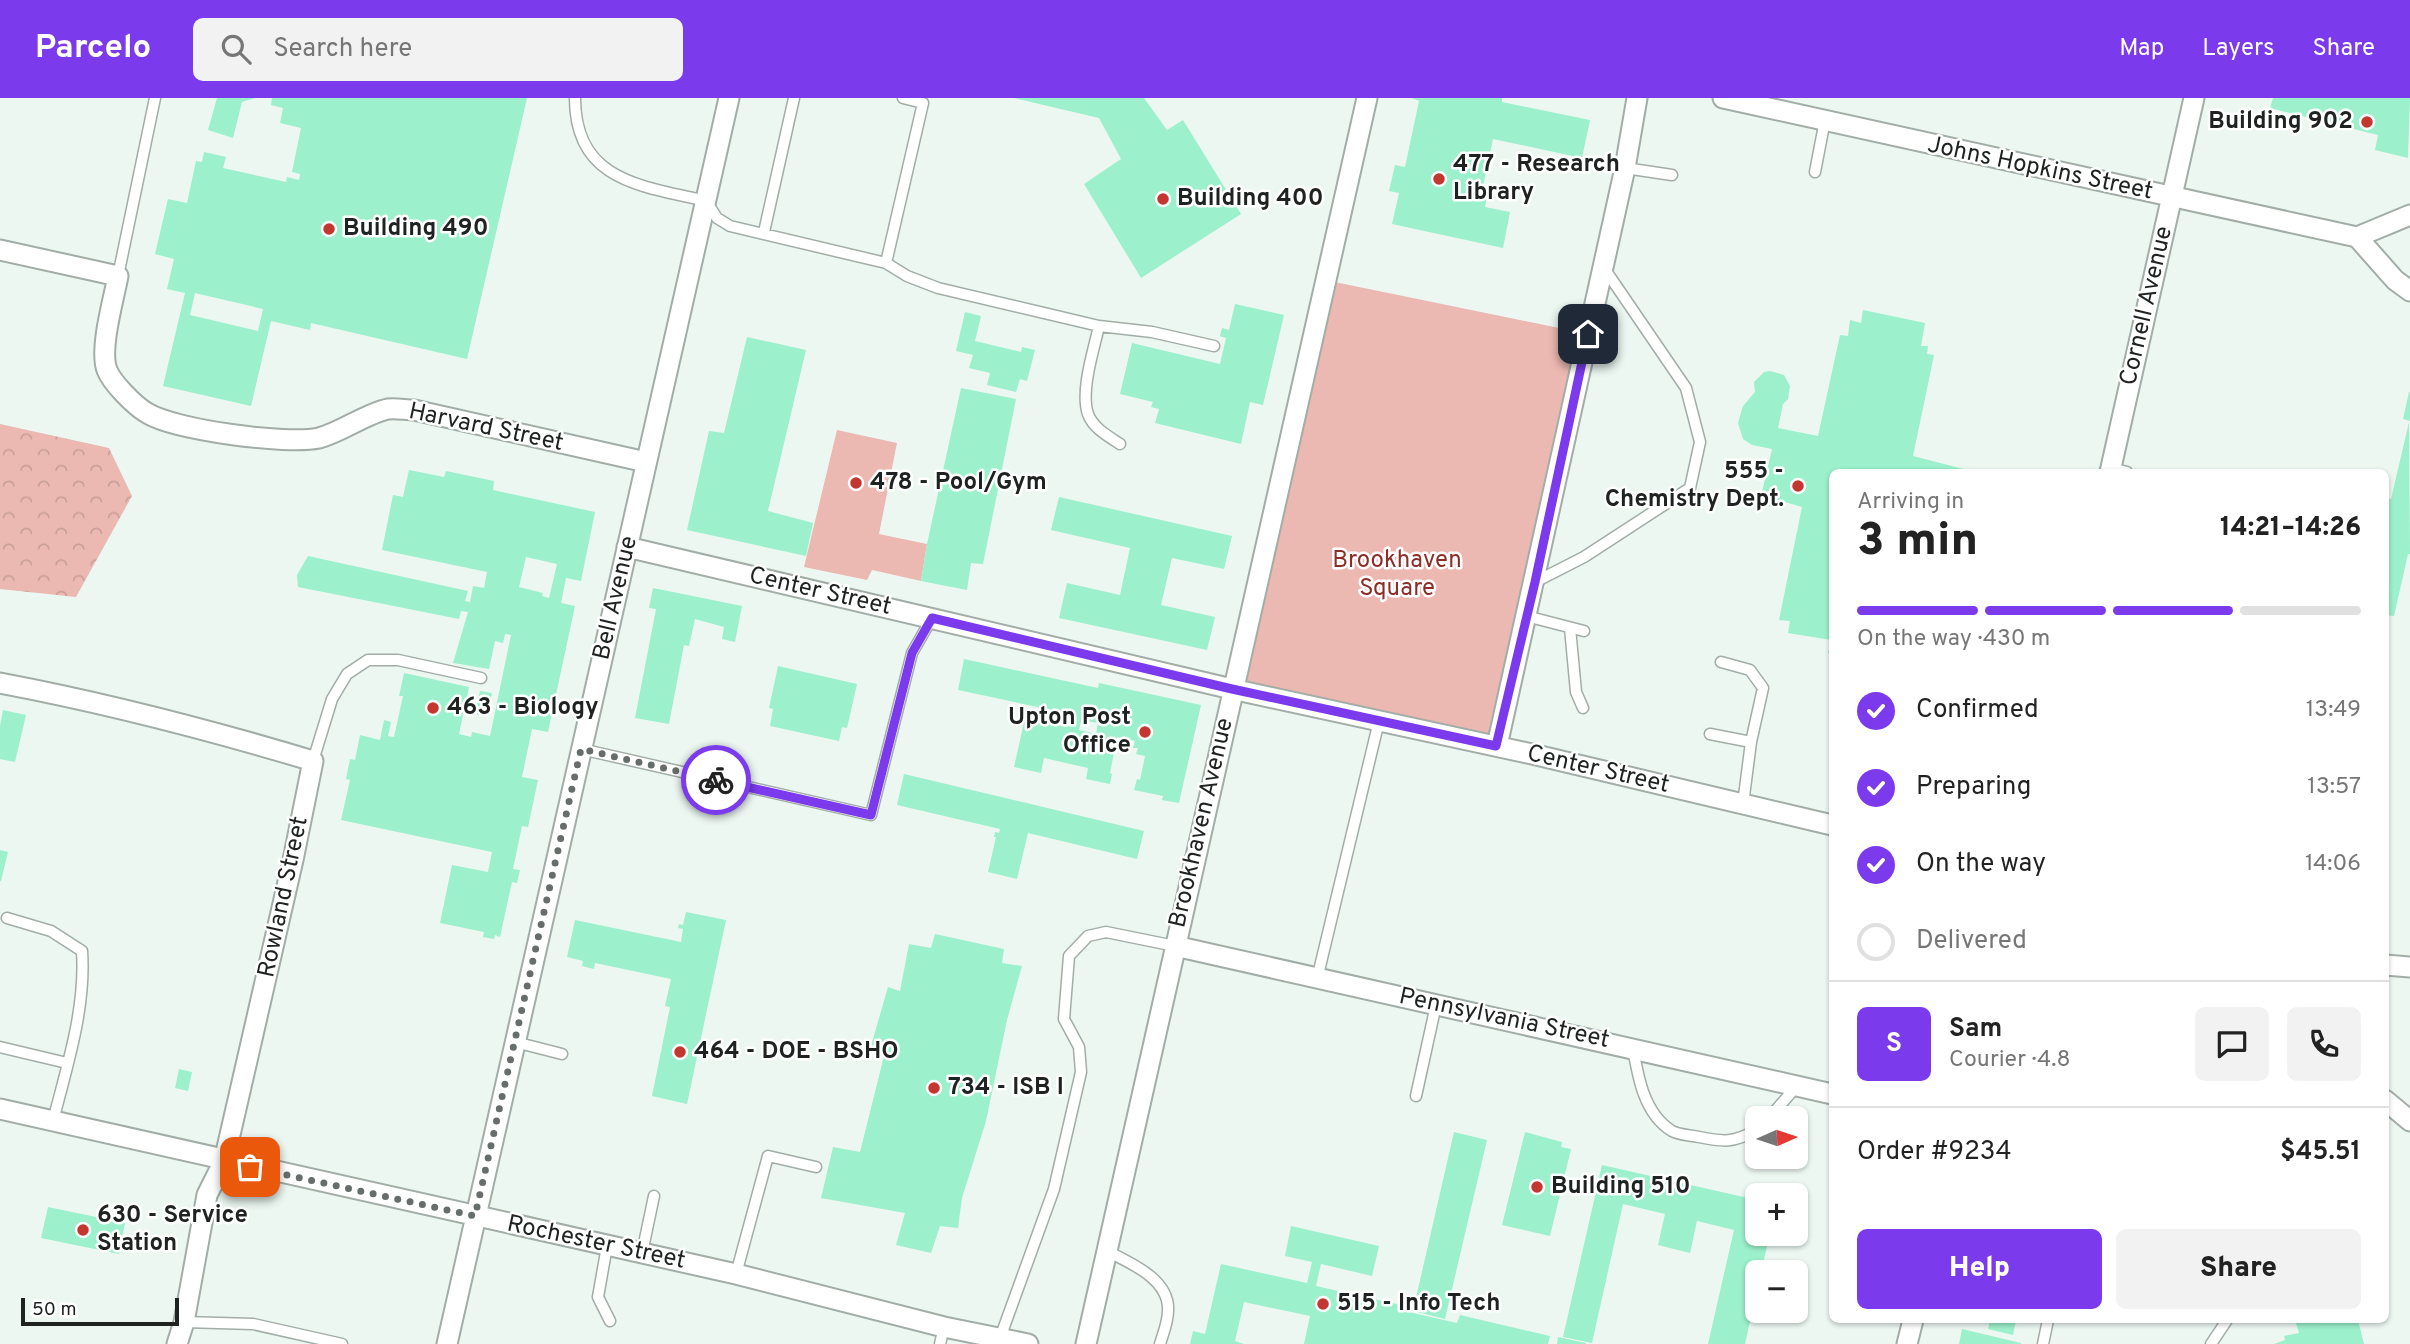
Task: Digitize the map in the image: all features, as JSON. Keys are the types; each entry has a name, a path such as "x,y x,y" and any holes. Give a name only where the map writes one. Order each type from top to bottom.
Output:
{"street":[{"name":"Bell Avenue","path":"447,1344 729,98"},
{"name":"Brookhaven Avenue","path":"1086,1344 1367,98"},
{"path":"1496,746 1535,582 1625,168 1637,98"},
{"name":"Johns Hopkins Street","path":"1723,98 2357,237"},
{"name":"Cornell Avenue","path":"2116,469 2194,98"},
{"path":"2410,215 2357,237 2395,280 2410,291"},
{"path":"0,250 118,276"},
{"name":"Harvard Street","path":"118,276 105,341 107,370 126,395 148,413 196,428 269,439 297,440 319,438 388,409 414,410 646,462"},
{"name":"Center Street","path":"627,547 1232,689 1496,746 1829,824"},
{"path":"0,683 86,699 238,738 313,761"},
{"name":"Rowland Street","path":"177,1344 184,1322 207,1195 224,1161 313,761"},
{"name":"Pennsylvania Street","path":"1175,946 1829,1093"},
{"path":"2389,965 2410,967"},
{"path":"2389,1103 2410,1121"},
{"name":"Rochester Street","path":"0,1109 736,1274 942,1335 1000,1338 1028,1344"},
{"path":"1907,1344 1912,1323"}],"lane":[{"path":"118,276 155,98"},
{"path":"575,98 575,117 581,140 598,164 615,176 706,201 717,218 730,226 886,263 907,276 938,288 1099,326 1152,332 1214,346"},
{"path":"764,232 794,98"},
{"path":"886,263 923,100 903,98"},
{"path":"1815,172 1825,120"},
{"path":"1625,168 1672,175"},
{"path":"1535,582 1584,558 1690,488 1700,442 1686,388 1603,266"},
{"path":"1099,326 1086,390 1088,414 1101,432 1120,444"},
{"path":"1526,616 1584,631"},
{"path":"581,749 871,815 912,653 932,618"},
{"path":"1570,628 1576,692 1583,708"},
{"path":"313,761 332,699 347,674 368,660 398,660 481,678"},
{"path":"1721,662 1750,670 1763,688 1751,742 1742,805"},
{"path":"1317,979 1379,721"},
{"path":"1710,734 1751,742"},
{"path":"7,918 51,930 82,951 84,980 53,1121"},
{"path":"1000,1338 1054,1189 1081,1072 1079,1047 1064,1019 1069,956 1088,936 1106,932 1175,946"},
{"path":"1416,1096 1436,1005"},
{"path":"515,1042 562,1055"},
{"path":"0,1047 67,1063"},
{"path":"1633,1048 1641,1089 1660,1121 1674,1132 1723,1142 1745,1136"},
{"path":"1779,1106 1796,1087"},
{"path":"736,1274 768,1156 816,1167"},
{"path":"642,1253 654,1196"},
{"path":"607,1246 598,1297 610,1321"},
{"path":"1106,1251 1141,1268 1164,1292 1169,1310 1160,1344"},
{"path":"184,1322 253,1324 342,1344"},
{"path":"2043,1344 2047,1323"},
{"path":"2211,1344 2225,1323"}],"green space":[{"name":"Brookhaven Square","path":"1325,280 1588,334 1497,746 1232,689"},
{"path":"0,424 109,448 132,496 76,597 0,589"},
{"name":"478 - Pool/Gym","path":"837,430 897,443 879,534 927,544 921,581 872,570 867,580 804,567"}],"building":[{"path":"217,98 255,98 242,102 233,138 208,130"},
{"name":"Building 490","path":"272,98 527,98 467,359 311,323 310,330 271,321 251,406 163,386 185,293 167,289 174,259 155,254 168,199 187,203 196,161 202,162 204,152 226,157 223,168 286,182 287,177 299,180 300,174 292,172 301,128 280,123 283,108 271,105","holes":["195,293 263,309 258,331 190,315"]},
{"name":"Building 400","path":"1014,98 1144,98 1167,130 1183,120 1241,214 1141,278 1084,184 1121,159 1099,118"},
{"name":"477 - Research Library","path":"1412,98 1502,98 1502,102 1590,120 1582,158 1493,139 1482,191 1488,192 1485,207 1510,212 1503,248 1392,224 1399,193 1389,191 1395,165 1405,167 1419,101"},
{"name":"Building 902","path":"2273,98 2410,98 2408,158 2375,150 2378,135 2270,108"},
{"path":"1235,304 1284,315 1263,405 1250,402 1241,444 1155,423 1159,409 1151,407 1153,402 1120,394 1132,343 1220,364 1226,338 1220,336 1222,328 1229,330"},
{"name":"555 - Chemistry Dept.","path":"1863,310 1925,323 1921,346 1928,346 1927,354 1934,355 1913,456 1963,469 1829,469 1829,640 1788,633 1790,621 1779,620 1802,507 1775,499 1772,507 1759,505 1772,449 1752,445 1743,439 1738,423 1743,406 1755,392 1754,382 1764,372 1770,371 1784,375 1790,386 1778,428 1818,436 1840,335 1848,336 1850,320 1861,323"},
{"path":"965,312 981,316 975,341 1021,352 1022,347 1035,350 1027,381 1020,379 1016,392 987,385 990,373 969,368 973,355 956,351"},
{"path":"747,337 806,350 768,511 813,523 806,556 687,530 709,431 724,433"},
{"path":"961,388 1016,399 983,564 971,563 967,590 921,581"},
{"path":"2410,392 2410,421 2403,419"},
{"path":"2409,422 2410,554 2394,616 2389,615 2391,499"},
{"name":"463 - Biology","path":"409,470 444,477 446,471 494,481 493,490 595,512 581,581 566,578 561,603 575,606 548,732 532,729 522,777 538,780 528,827 522,826 513,869 520,870 517,883 512,882 500,937 495,935 494,939 483,937 484,932 440,923 452,865 488,872 492,852 341,820 350,780 346,779 350,759 355,760 360,735 380,740 384,720 391,722 388,736 394,737 403,696 399,696 404,673 469,687 459,734 471,737 472,732 490,736 511,635 505,634 503,643 495,641 489,669 453,663 468,612 461,611 459,619 298,587 297,575 308,556 468,591 465,601 470,602 473,586 484,588 487,572 382,550 393,495 403,497","holes":["526,557 557,564 549,598 542,596 543,593 519,587"]},
{"path":"1059,497 1232,536 1224,569 1172,558 1161,605 1215,617 1207,650 1059,618 1067,583 1120,595 1130,548 1051,530"},
{"path":"653,588 742,606 735,642 722,639 724,627 695,619 689,646 684,645 669,724 635,718 656,609 649,608"},
{"name":"Upton Post Office","path":"964,659 1098,688 1099,683 1201,705 1179,803 1162,800 1163,796 1134,790 1137,779 1140,780 1145,756 1136,754 1138,748 1133,748 1135,741 1117,737 1110,784 1086,779 1088,768 1044,758 1041,773 1014,767 1025,718 1067,727 1070,714 958,690","holes":["1082,717 1086,718 1086,721 1098,723 1096,734 1079,730"]},
{"path":"778,666 857,684 847,728 842,727 839,741 770,726 773,709 769,708"},
{"path":"480,691 492,693 488,716 475,714"},
{"path":"3,710 26,715 15,762 0,759"},
{"path":"904,774 1144,831 1137,859 1028,833 1017,879 988,872 995,832 999,833 1000,829 897,805"},
{"path":"0,850 8,852 1,881 0,881"},
{"name":"464 - DOE - BSHO","path":"686,912 726,920 687,1104 652,1096 670,1007 665,1006 671,979 595,963 594,969 582,966 583,961 567,957 575,920 681,942 683,929 678,928 679,924 683,925"},
{"name":"734 - ISB I","path":"935,934 1004,949 1002,963 1022,966 1007,1020 986,1121 962,1198 958,1228 940,1226 931,1253 896,1245 905,1213 821,1198 833,1147 860,1152 886,1048 871,1046 888,987 900,991 909,944 931,948"},
{"path":"179,1069 192,1072 188,1091 175,1088"},
{"path":"1454,1132 1487,1140 1445,1319 1413,1311"},
{"name":"Building 510","path":"1525,1132 1562,1142 1561,1147 1571,1149 1550,1236 1502,1225"},
{"path":"1602,1165 1745,1197 1745,1246 1767,1246 1764,1260 1745,1260 1745,1323 1750,1323 1745,1344 1708,1344 1734,1230 1697,1221 1690,1253 1658,1245 1665,1214 1623,1204 1592,1343 1563,1337"},
{"name":"630 - Service Station","path":"48,1207 125,1223 119,1254 41,1238"},
{"name":"515 - Info Tech","path":"1291,1226 1379,1246 1372,1276 1321,1264 1316,1286 1401,1305 1400,1310 1457,1323 1460,1315 1550,1336 1548,1344 1304,1344 1310,1316 1244,1302 1235,1341 1244,1344 1190,1344 1193,1331 1205,1334 1221,1264 1307,1283 1312,1262 1285,1256"},
{"path":"1989,1323 2015,1323 2013,1335 1988,1329"},
{"path":"2296,1323 2359,1323 2364,1344 2274,1344 2285,1340 2284,1336 2299,1333"},
{"path":"1962,1329 2021,1343 2021,1344 1959,1344"},
{"name":"515 - Info Tech","path":"1558,1337 1586,1343 1586,1344 1557,1344"}],"way so far":[{"path":"250,1167 475,1216 581,749 716,780"}],"place":[{"name":"Building 902","path":"2367,122"},
{"name":"477 - Research Library","path":"1439,179"},
{"name":"Building 400","path":"1163,199"},
{"name":"Building 490","path":"329,229"},
{"name":"478 - Pool/Gym","path":"856,483"},
{"name":"555 - Chemistry Dept.","path":"1798,486"},
{"name":"463 - Biology","path":"433,708"},
{"name":"Upton Post Office","path":"1145,732"},
{"name":"464 - DOE - BSHO","path":"680,1052"},
{"name":"734 - ISB I","path":"934,1088"},
{"name":"Building 510","path":"1537,1187"},
{"name":"630 - Service Station","path":"83,1230"},
{"name":"515 - Info Tech","path":"1323,1304"}],"route":[{"path":"716,780 871,815 912,653 932,618 1232,689 1496,746 1535,582 1588,334"}]}
